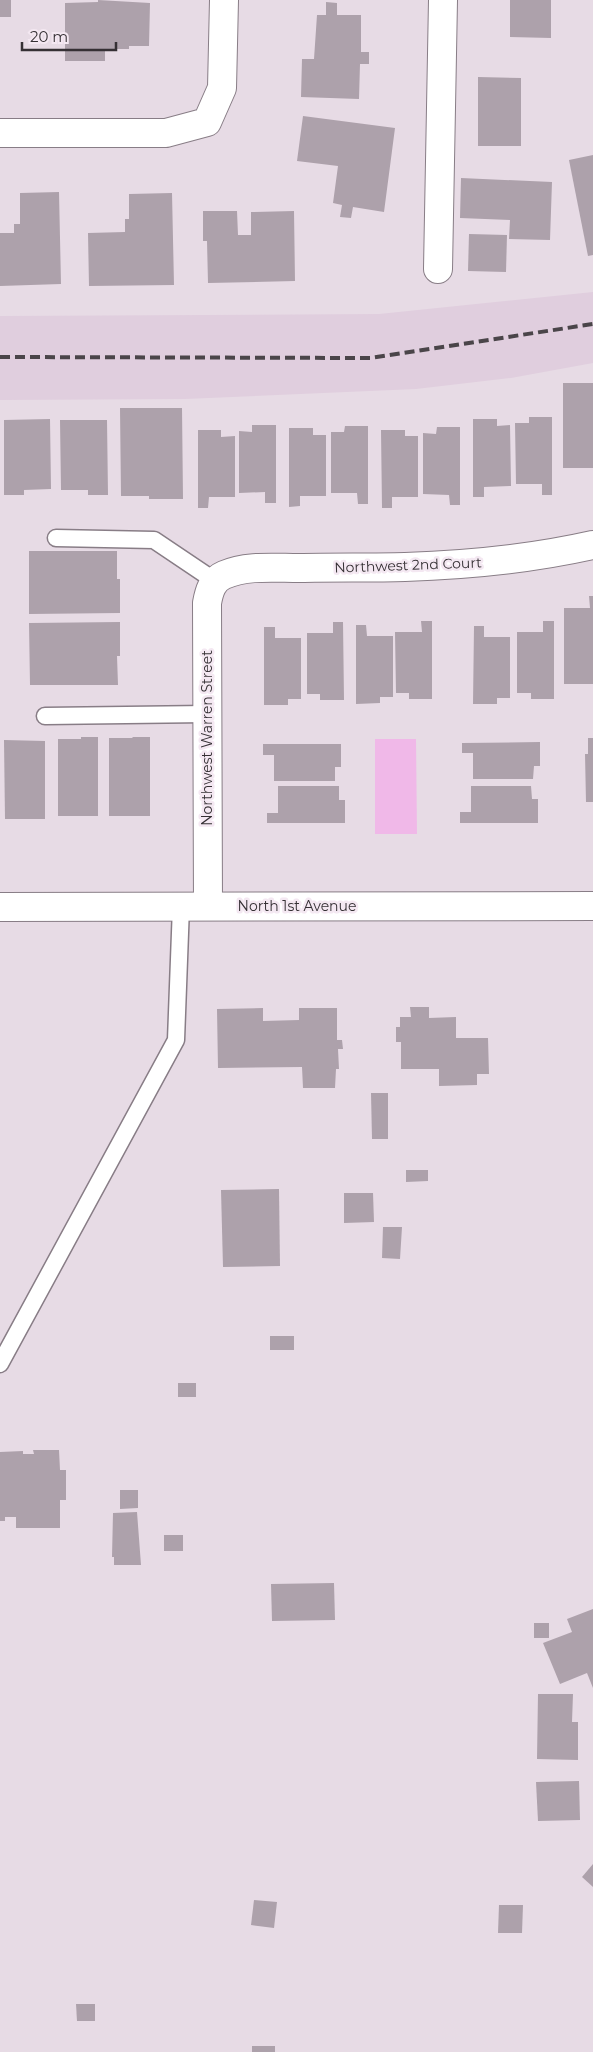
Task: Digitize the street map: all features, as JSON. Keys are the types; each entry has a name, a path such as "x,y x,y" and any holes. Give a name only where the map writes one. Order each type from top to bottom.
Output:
{"street":[{"path":"0,133 166,133 207,122 222,88 224,0"},
{"path":"438,269 443,0"},
{"name":"Northwest 2nd Court","path":"219,578 254,568 405,567 498,562 547,555 593,545"},
{"name":"Northwest Warren Street","path":"208,906 207,603 210,589 219,578"},
{"name":"North 1st Avenue","path":"0,907 593,906"}],"lane":[{"path":"56,538 154,540 219,578"},
{"path":"45,716 207,714"},
{"path":"0,1364 176,1040 181,906"}],"shaded area":[{"path":"593,292 593,363 511,378 416,389 185,399 0,400 0,316 379,314"},
{"path":"375,739 416,739 417,834 375,834"}],"building":[{"path":"0,0 11,0 11,17 0,17"},
{"path":"98,0 150,3 149,46 129,46 129,49 105,49 105,61 65,61 65,3 98,2"},
{"path":"510,0 551,0 551,38 510,37"},
{"path":"326,2 337,3 337,15 361,15 361,52 369,52 369,64 360,64 359,99 301,97 302,59 314,59 317,15 326,15"},
{"path":"478,77 521,78 521,146 478,146"},
{"path":"303,116 395,128 384,212 353,207 351,218 340,217 342,205 333,203 338,166 297,161"},
{"path":"593,155 593,255 588,256 569,160"},
{"path":"461,178 552,182 550,240 509,239 510,220 460,218"},
{"path":"59,192 61,284 0,286 0,233 14,233 14,224 20,224 20,193"},
{"path":"172,193 174,285 89,286 88,233 125,232 125,219 129,219 129,194"},
{"path":"203,211 237,211 238,235 251,235 251,212 294,211 295,281 208,283 207,241 203,241"},
{"path":"469,234 507,235 506,272 468,271"},
{"path":"563,383 593,383 593,468 563,468"},
{"path":"120,408 182,408 183,499 149,499 149,496 121,496"},
{"path":"529,417 552,417 552,495 542,495 542,484 516,484 515,423 529,423"},
{"path":"50,419 51,489 24,490 24,495 4,495 4,420"},
{"path":"473,419 497,419 497,426 510,425 511,486 484,487 484,497 473,497"},
{"path":"60,420 107,420 108,495 88,495 88,490 61,490"},
{"path":"252,425 276,425 276,503 265,503 265,492 239,493 239,431 252,432"},
{"path":"345,426 368,426 368,504 358,504 357,493 331,493 331,432 344,432"},
{"path":"437,427 460,427 460,505 450,505 449,495 423,494 423,433 436,434"},
{"path":"289,428 313,428 313,435 326,435 326,496 300,496 300,506 289,507"},
{"path":"198,430 221,430 221,437 235,436 235,497 209,497 208,508 198,508"},
{"path":"381,430 405,430 405,436 418,436 418,497 392,497 392,508 382,508"},
{"path":"29,551 117,551 117,579 120,579 120,613 29,614"},
{"path":"589,596 593,596 593,684 564,684 564,608 590,608"},
{"path":"421,621 432,621 432,699 409,699 409,693 396,693 395,632 422,632"},
{"path":"543,621 554,621 554,699 531,699 531,693 517,693 517,632 543,632"},
{"path":"120,622 120,656 117,656 118,685 30,685 29,623"},
{"path":"333,622 343,622 344,700 320,700 320,694 307,694 307,633 333,633"},
{"path":"356,625 366,625 367,636 393,636 393,697 380,697 380,703 356,704"},
{"path":"474,626 484,626 484,637 510,637 510,698 497,698 497,704 473,704"},
{"path":"264,627 275,627 275,638 301,638 301,699 288,699 288,705 264,705"},
{"path":"81,737 98,737 98,816 58,816 58,739 81,739"},
{"path":"150,737 150,816 109,816 109,738"},
{"path":"588,738 593,738 593,802 586,802 585,754 588,754"},
{"path":"4,740 45,741 45,819 5,819"},
{"path":"540,742 540,766 534,766 533,779 473,779 473,753 462,753 462,743"},
{"path":"263,744 341,744 341,767 335,767 335,781 274,781 274,755 263,755"},
{"path":"278,786 339,786 339,800 345,800 345,823 267,823 267,813 278,813"},
{"path":"471,786 531,786 532,799 538,799 538,823 460,823 460,812 471,812"},
{"path":"410,1007 429,1007 429,1018 456,1017 456,1038 488,1038 489,1074 477,1074 477,1085 439,1086 439,1069 401,1069 401,1042 396,1042 396,1027 400,1027 400,1017 411,1017"},
{"path":"263,1008 263,1021 299,1020 299,1008 337,1008 337,1040 342,1040 343,1049 338,1049 339,1069 336,1069 335,1088 303,1088 302,1067 218,1068 217,1009"},
{"path":"371,1093 388,1093 388,1139 372,1139"},
{"path":"406,1170 428,1170 428,1181 406,1182"},
{"path":"279,1189 280,1266 223,1267 221,1190"},
{"path":"344,1193 373,1193 374,1222 344,1223"},
{"path":"383,1227 402,1227 400,1259 382,1258"},
{"path":"270,1336 294,1336 294,1350 270,1350"},
{"path":"178,1383 196,1383 196,1397 178,1397"},
{"path":"33,1450 59,1450 60,1470 66,1470 66,1500 60,1500 60,1528 16,1528 16,1517 5,1517 5,1521 0,1521 0,1452 23,1451 23,1454 34,1454"},
{"path":"120,1490 138,1490 138,1508 120,1509"},
{"path":"137,1512 141,1565 114,1565 114,1557 112,1557 113,1513"},
{"path":"164,1535 183,1535 183,1551 164,1551"},
{"path":"334,1583 335,1620 272,1621 271,1584"},
{"path":"593,1609 593,1688 587,1673 560,1684 543,1643 572,1632 567,1619"},
{"path":"534,1623 549,1623 549,1638 534,1638"},
{"path":"538,1694 573,1694 572,1722 578,1722 578,1760 537,1759"},
{"path":"579,1781 580,1820 538,1821 536,1782"},
{"path":"593,1864 593,1887 582,1877"},
{"path":"254,1900 277,1902 274,1928 251,1925"},
{"path":"499,1905 523,1905 522,1933 498,1933"},
{"path":"76,2004 95,2004 95,2021 77,2021"},
{"path":"252,2046 275,2046 275,2052 252,2052"}],"railway":[{"path":"0,357 370,358 593,324"}]}
